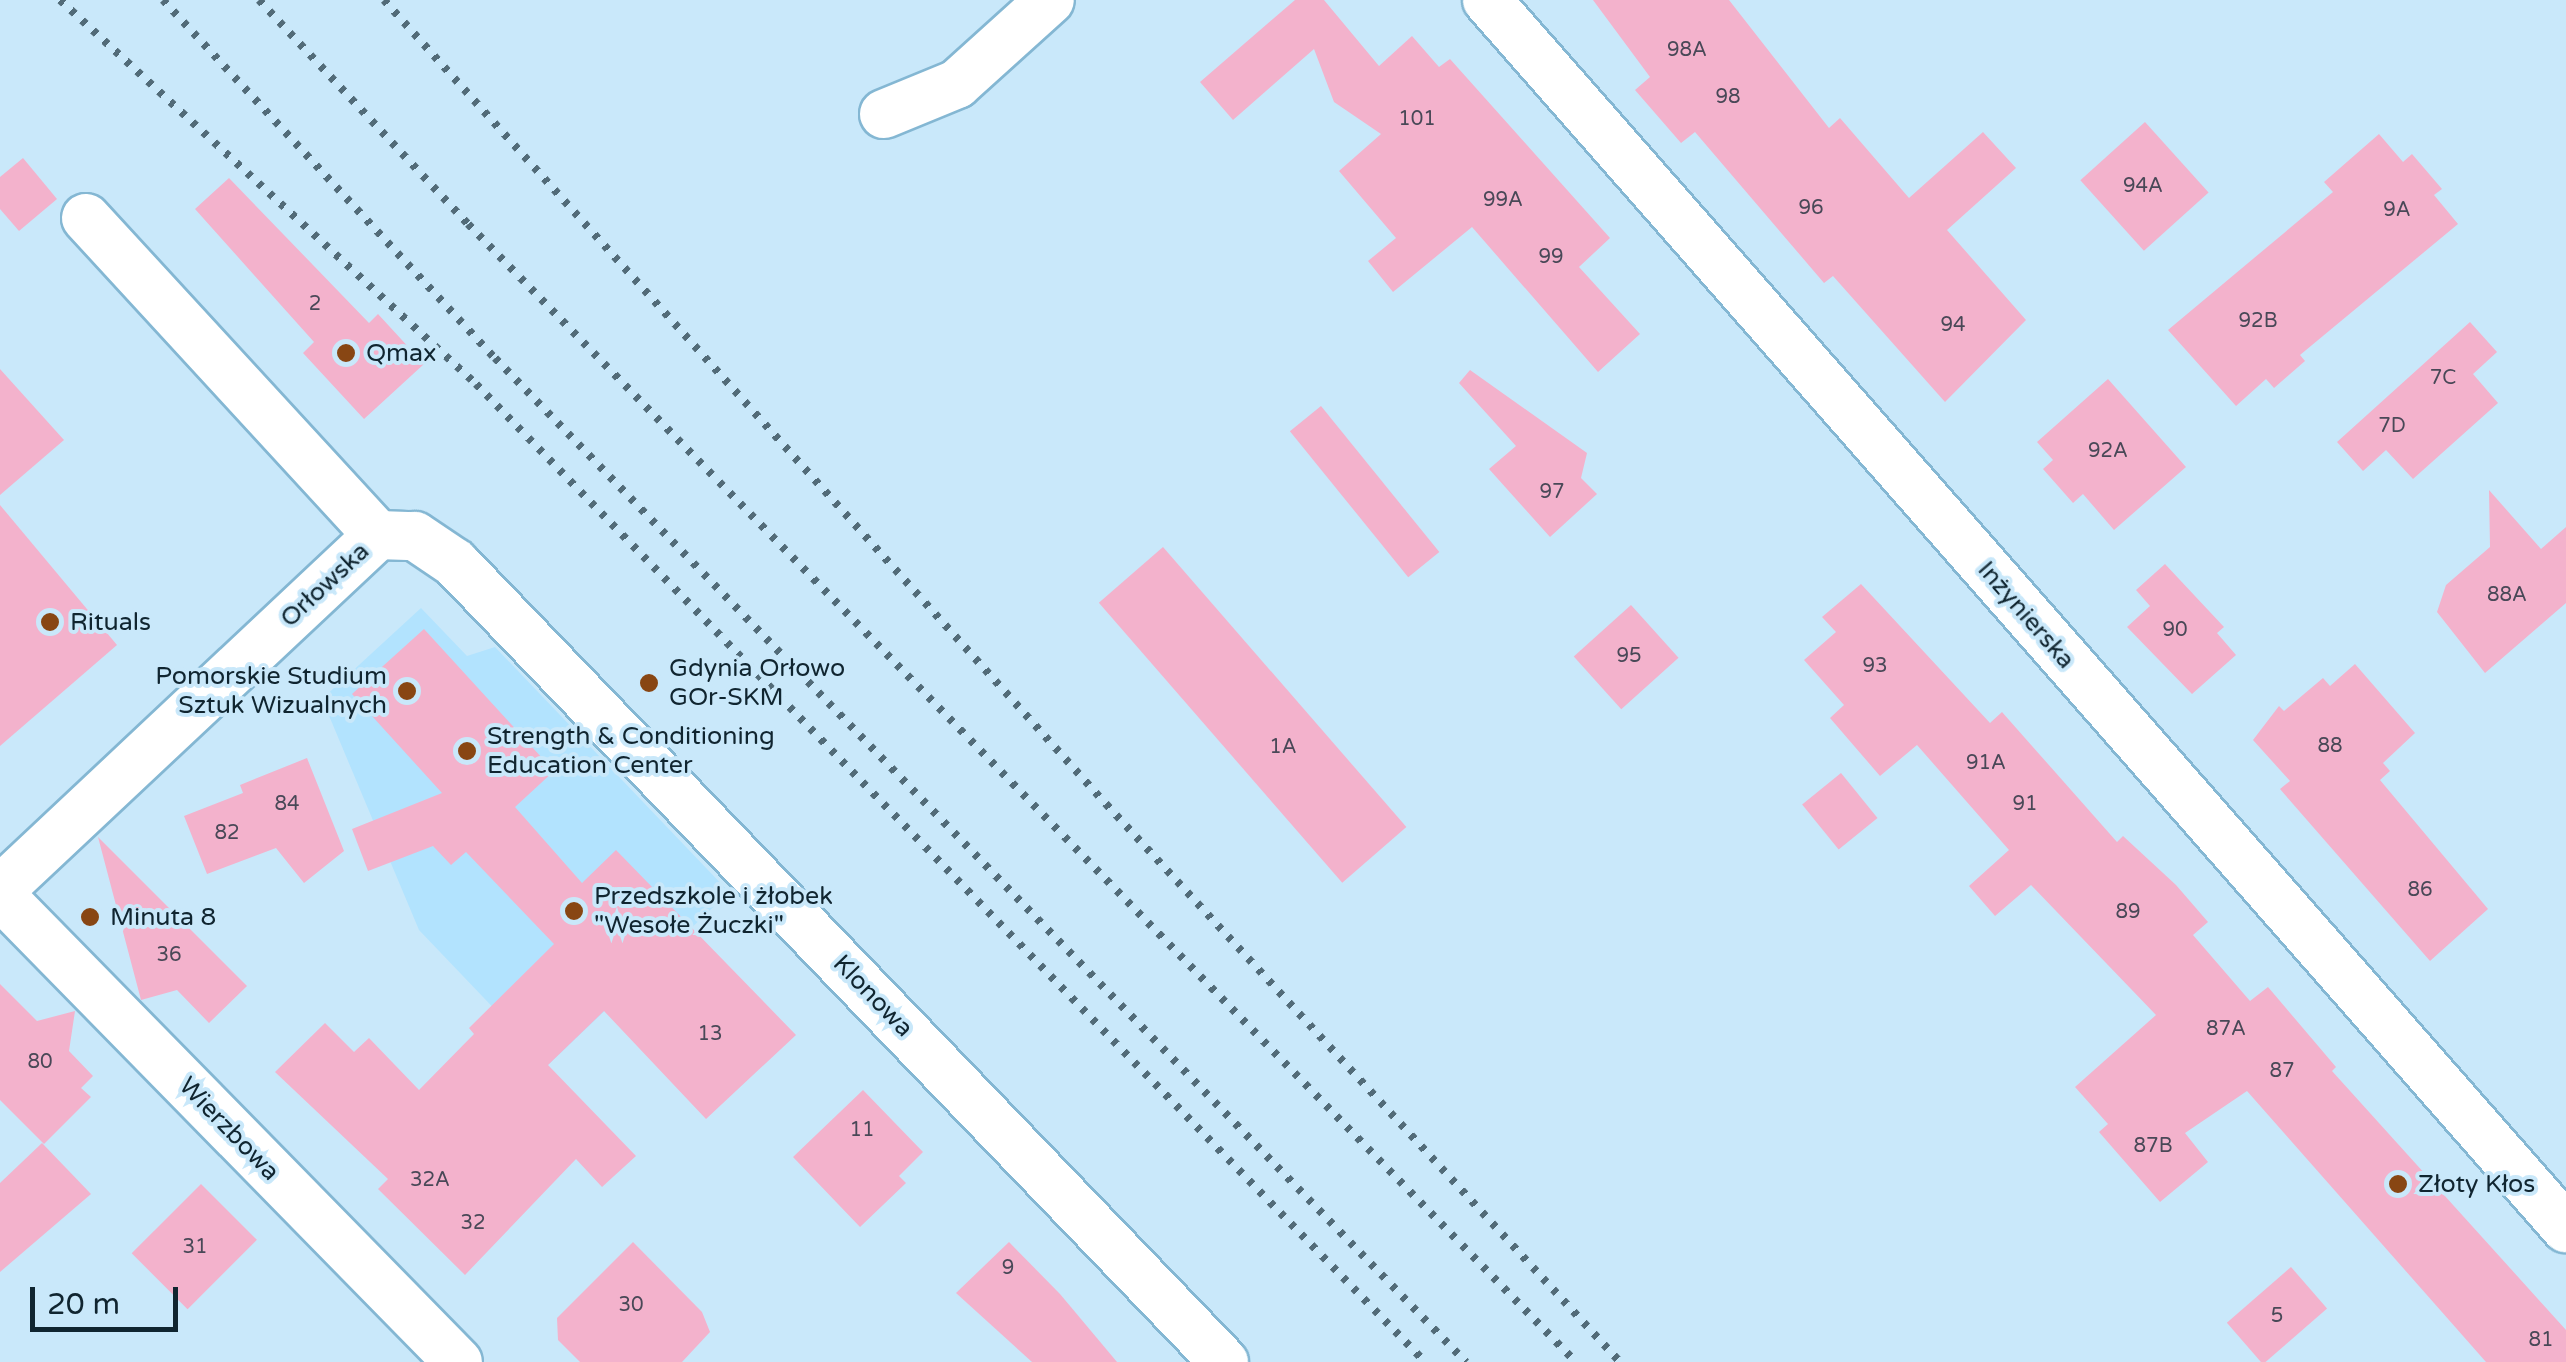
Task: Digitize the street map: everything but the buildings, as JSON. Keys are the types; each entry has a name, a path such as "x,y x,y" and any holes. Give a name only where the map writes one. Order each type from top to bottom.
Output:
{"street":[{"path":"884,114 957,84 1050,0"},
{"name":"Inżynierska","path":"1486,0 2566,1228"},
{"name":"Orłowska","path":"0,893 378,535 86,218"},
{"name":"Klonowa","path":"378,535 415,536 455,563 1224,1362"},
{"name":"Wierzbowa","path":"0,893 458,1362"}],"shaded area":[{"path":"421,608 467,656 495,647 729,892 548,1065 419,930 322,699"}],"railway":[{"path":"60,0 476,384 1425,1362"},
{"path":"163,0 495,358 1466,1362"},
{"path":"259,0 468,224 1576,1362"},
{"path":"384,0 1106,804 1620,1362"}],"place":[{"name":"Qmax","path":"346,353"},
{"name":"Rituals","path":"50,622"},
{"name":"Gdynia Orłowo GOr-SKM","path":"649,683"},
{"name":"Pomorskie Studium Sztuk Wizualnych","path":"407,691"},
{"name":"Strength & Conditioning Education Center","path":"467,751"},
{"name":"Przedszkole i żłobek \"Wesołe Żuczki\"","path":"574,911"},
{"name":"Minuta 8","path":"90,917"},
{"name":"Złoty Kłos","path":"2398,1184"}]}
